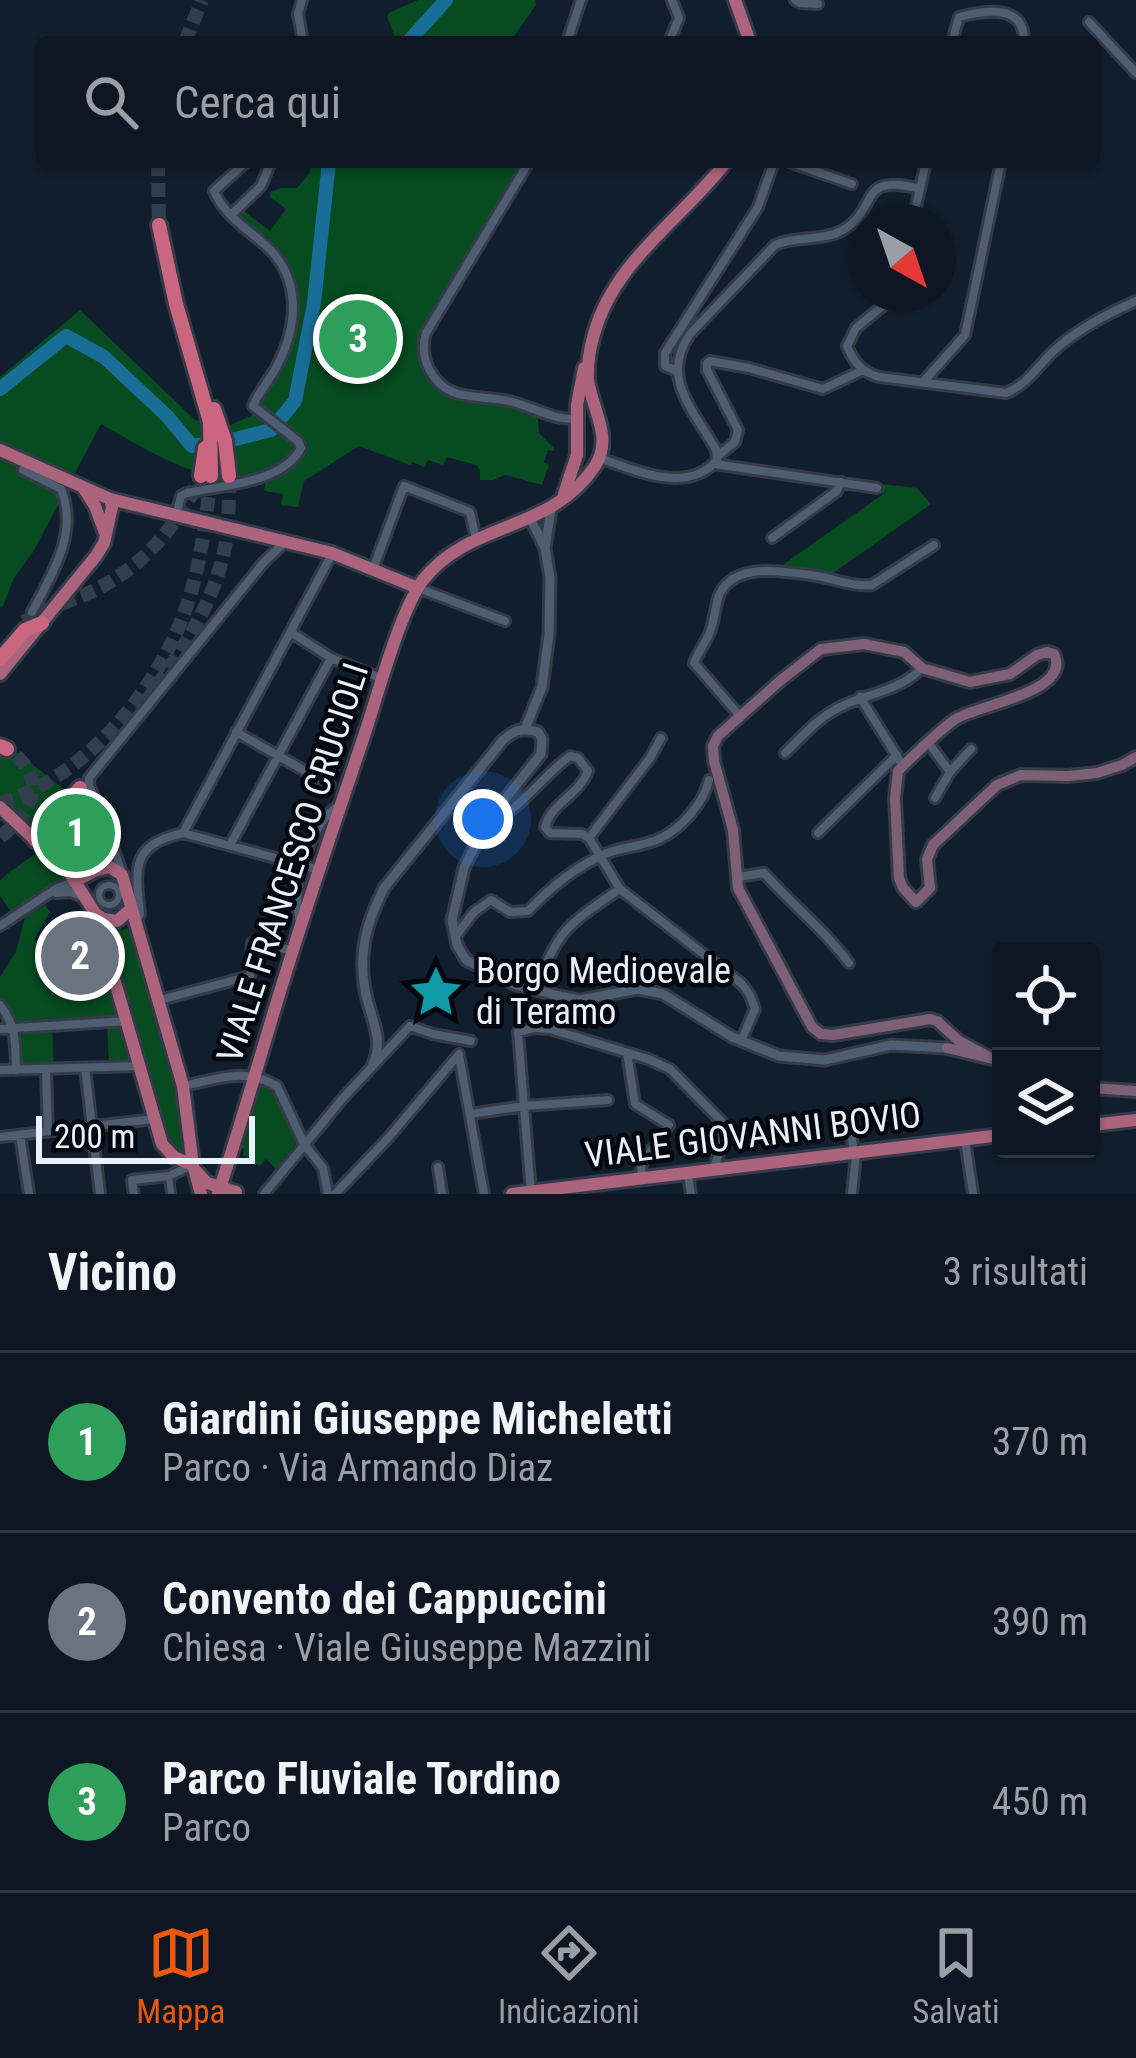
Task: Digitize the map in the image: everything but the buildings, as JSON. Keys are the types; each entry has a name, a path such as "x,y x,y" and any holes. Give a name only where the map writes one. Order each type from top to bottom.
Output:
{"highway":[{"path":"159,225 195,366 220,424 214,473 195,366"},
{"path":"0,646 33,619"},
{"path":"0,659 33,619"},
{"path":"35,840 80,788"}],"main road":[{"path":"740,1 748,36"},
{"path":"556,505 575,462 581,379 596,325 615,284 721,168"},
{"path":"0,450 82,486 108,504 271,536 332,553 418,587 435,568 476,539 531,520 556,505 600,458 603,442 588,381 589,356"},
{"path":"578,419 600,421"},
{"path":"577,439 587,452 600,458"},
{"path":"0,674 33,619 96,556 106,536 108,504"},
{"name":"VIALE FRANCESCO CRUCIOLI","path":"219,1190 292,950 418,587"},
{"path":"992,1057 947,1040 938,1021 930,1019 833,1035 821,1034 807,1019 744,902 713,746 745,711 821,649 864,644 904,652 922,668 970,682 1010,674 1030,659 1054,654 1056,671 1045,682 957,717 900,761 895,799 899,878 916,902 930,888 927,859 933,845 997,785 1021,775 1097,773 1136,757"},
{"path":"0,807 85,888 162,1144 207,1183 237,1193"},
{"path":"85,888 97,870 110,866 121,872 183,1086 201,1194"},
{"path":"96,918 110,927 134,915"},
{"path":"1100,1089 1136,1091"},
{"path":"1100,1124 1136,1120"},
{"name":"VIALE GIOVANNI BOVIO","path":"512,1194 992,1137"},
{"path":"174,1157 182,1156 190,1146"},
{"name":"VIALE FRANCESCO CRUCIOLI","path":"231,1159 237,1193"}],"street":[{"path":"302,0 298,14 302,36"},
{"path":"569,36 581,0"},
{"path":"672,0 679,18 672,36"},
{"path":"794,0 818,4"},
{"path":"953,36 958,17 992,12 1018,18 1024,36"},
{"path":"1089,22 1136,73"},
{"path":"176,514 187,493 281,471 299,453 301,443 253,406 288,341 291,292 289,273 281,261 216,199 214,191 239,168"},
{"path":"231,215 261,186 268,168"},
{"path":"525,168 426,333 423,348 430,372 449,392 507,400 548,415 578,419"},
{"path":"677,371 665,365 665,353 758,207 772,168"},
{"path":"806,168 852,184"},
{"path":"916,204 925,168"},
{"path":"923,382 965,335 1000,168"},
{"path":"716,460 684,397 677,371 680,350 690,334 775,245 840,232 880,187 897,184 920,189"},
{"path":"874,312 851,335 847,346 862,370 879,377 1006,393 1024,384 1054,350 1136,302"},
{"path":"600,458 670,478 698,473 716,460 735,442 739,430 707,370 710,361 823,388 862,370"},
{"path":"548,415 577,439"},
{"path":"716,460 877,488"},
{"path":"23,470 61,489 68,516 64,545 33,619"},
{"path":"772,538 837,491 842,482"},
{"path":"373,569 404,486 470,512 476,539"},
{"path":"545,548 556,505"},
{"path":"525,729 542,687 550,634 545,548 531,520"},
{"path":"271,536 272,554"},
{"path":"121,872 89,778 287,541"},
{"path":"745,711 694,663 708,638 725,585 761,571 868,586 934,545"},
{"path":"183,833 332,553"},
{"path":"418,587 505,621"},
{"path":"292,633 332,658 384,679"},
{"path":"230,845 332,658"},
{"path":"785,753 826,715 860,697 897,687 922,668"},
{"path":"818,833 900,761 860,697"},
{"path":"373,1064 379,1046 362,956 372,912 384,888 502,740 525,729 538,732 541,754 486,823 455,899 455,938 466,960 516,985 580,1000 638,989 663,994 740,1041 779,1056 818,1060 891,1045 931,1047 947,1040"},
{"path":"236,732 330,785"},
{"path":"589,838 661,738"},
{"path":"928,742 950,772"},
{"path":"935,798 971,749"},
{"path":"486,823 505,816 570,756 584,764 588,771 584,782 552,810 544,827 550,833 589,838 620,889 742,984 754,1009 740,1041"},
{"path":"455,938 490,900 511,912 528,911 552,888 600,856 663,837 693,810 709,780"},
{"path":"301,925 297,917 300,866 331,810 341,804"},
{"path":"134,915 140,914 136,871 142,851 183,833 320,870"},
{"path":"736,878 764,873 850,963"},
{"path":"0,926 57,888 85,888"},
{"path":"56,893 85,888"},
{"path":"536,991 556,940 620,889"},
{"path":"160,1000 250,976 252,943 292,950"},
{"path":"0,1005 14,1028 16,1070"},
{"path":"0,1029 127,1021"},
{"path":"262,1193 410,1026 471,1041"},
{"path":"531,1193 518,1032 534,1028 550,1029 670,1069 719,1117 725,1130 714,1169"},
{"path":"627,1053 635,1104 669,1125 641,1165 642,1178"},
{"path":"183,1086 241,1074 273,1083 282,1092 304,1144 323,1168 332,1194 389,1137 459,1054 484,1194"},
{"path":"0,1070 139,1066"},
{"path":"85,1068 100,1194"},
{"path":"46,1070 48,1131"},
{"path":"470,1114 608,1100"},
{"path":"0,1137 154,1119"},
{"path":"850,1124 855,1153 852,1194"},
{"path":"20,1135 29,1194"},
{"path":"965,1140 973,1194"},
{"path":"162,1144 171,1194"},
{"path":"438,1167 442,1194"},
{"path":"131,1194 132,1180 194,1168"},
{"path":"688,1172 691,1194"}],"green space":[{"path":"418,0 535,0 536,5 514,36 394,36 390,12"},
{"path":"310,168 518,168 419,346 429,378 439,389 456,399 507,405 538,418 539,433 554,448 548,450 544,462 549,465 542,485 505,475 480,480 476,465 447,457 443,465 428,460 424,467 410,465 359,446 304,481 298,507 281,505 283,494 264,491 267,470 222,476 201,472 160,457 101,424 0,607 0,377 80,310 195,420 228,426 255,414 289,354 299,308 293,272 284,256 236,215 241,209 270,231 286,209 270,192 297,188"},
{"path":"881,484 917,488 931,504 829,576 787,571 784,564 882,495"},
{"path":"0,739 69,793 34,830 0,799"},
{"path":"90,787 121,872 116,868 75,881 35,840"},
{"path":"37,853 64,880 14,916 0,896 0,881"},
{"path":"45,905 50,912 34,940 58,951 48,971 97,993 117,991 102,934 138,926 183,1086 187,1152 182,1156 167,1153 139,1066 109,1067 107,1022 52,1026 54,1070 16,1070 14,1028 0,1002 0,977 16,952 25,917"},
{"path":"255,1080 272,1092 297,1142 276,1169 266,1159 260,1166 243,1155 239,1146"}],"waterway":[{"path":"413,36 446,0"},
{"path":"0,389 66,336 104,357 192,446 271,430 295,401 314,303 328,168"}],"tunnel":[{"path":"187,36 202,0"},
{"path":"158,168 159,225"},
{"path":"24,622 104,585 139,561 180,514 201,476"},
{"path":"0,803 62,773 90,751 116,726 158,668 192,589 211,476"},
{"path":"145,703 185,644 216,579 227,533 229,476"},
{"path":"0,837 21,816 32,794 28,771 7,749"}],"place":[{"name":"Parco Fluviale Tordino","path":"358,339"},
{"name":"Giardini Giuseppe Micheletti","path":"76,833"},
{"name":"Convento dei Cappuccini","path":"80,956"},
{"name":"Borgo Medioevale di Teramo","path":"436,992"}]}
